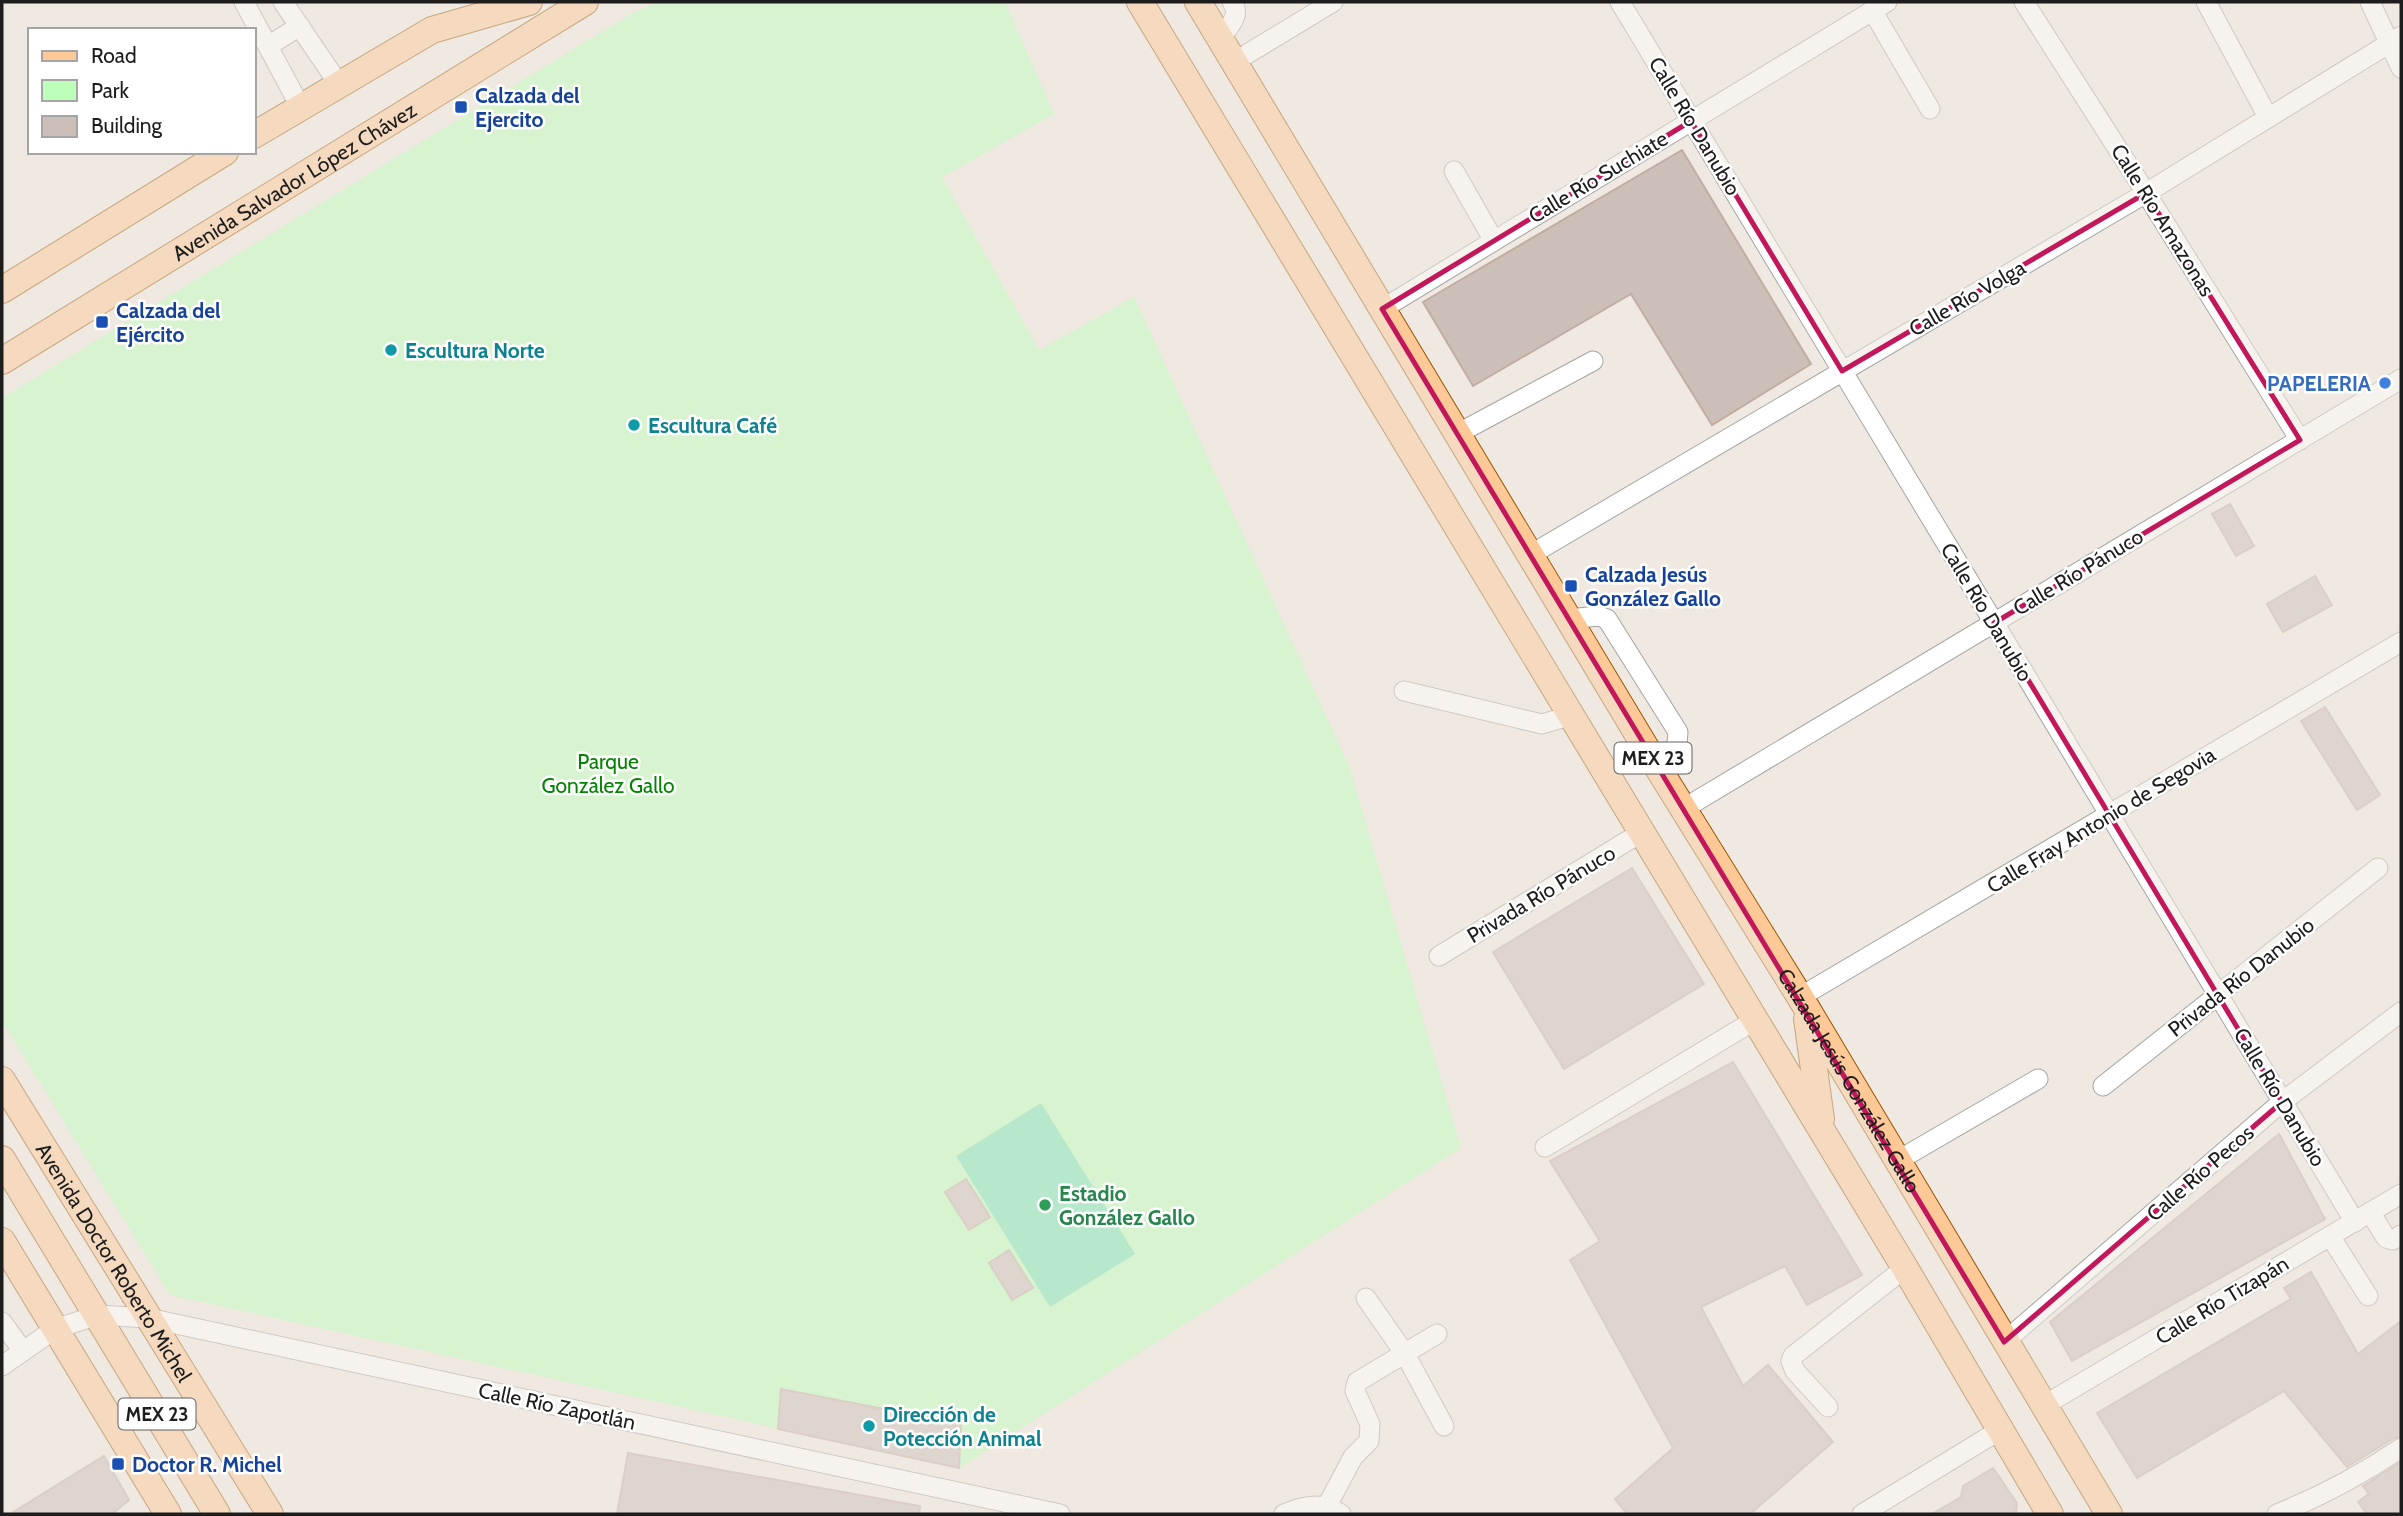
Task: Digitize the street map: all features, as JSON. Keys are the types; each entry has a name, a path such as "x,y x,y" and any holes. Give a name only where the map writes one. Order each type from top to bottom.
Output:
{"main road":[{"path":"256,134 432,30 471,2"},
{"path":"432,30 528,2"},
{"name":"Avenida Salvador López Chávez","path":"2,360 585,2"},
{"name":"MEX 23","path":"1140,2 1905,1268 2050,1514"},
{"name":"Calzada Jesús González Gallo","path":"1198,2 2109,1514"},
{"path":"2,290 222,154"},
{"path":"1802,1002 1822,1132"},
{"name":"Avenida Doctor Roberto Michel","path":"2,1080 271,1514"},
{"name":"Avenida Doctor Roberto Michel","path":"2,1159 217,1514"},
{"path":"2,1241 168,1514"}],"street":[{"path":"244,2 300,106"},
{"path":"283,2 338,83"},
{"path":"1220,38 1236,16 1236,7 1232,2"},
{"path":"1234,62 1334,2"},
{"name":"Calle Río Danubio","path":"1620,2 2282,1102 2362,1217 2386,1238 2393,1240 2401,1235"},
{"name":"Calle Río Amazonas","path":"2024,2 2300,440"},
{"path":"2206,2 2268,117"},
{"path":"2370,2 2395,39 2401,68"},
{"path":"1880,6 1930,109"},
{"name":"Calle Río Suchiate","path":"1382,309 1880,6"},
{"path":"268,46 300,26"},
{"name":"Calle Río Volga","path":"1531,555 2146,193 2395,39"},
{"path":"1454,172 1494,241"},
{"path":"1457,434 1592,361"},
{"name":"Calle Río Pánuco","path":"1683,809 2401,379"},
{"name":"Calle Fray Antonio de Segovia","path":"1802,1002 2109,814 2401,642"},
{"path":"1404,691 1542,724 1572,715"},
{"name":"Privada Río Pánuco","path":"1439,956 1642,832"},
{"name":"Privada Río Danubio","path":"2104,1086 2378,868"},
{"name":"Calle Río Pecos","path":"2004,1342 2282,1102 2401,1012"},
{"path":"1545,1147 1755,1020"},
{"path":"1897,1161 2038,1079"},
{"name":"Calle Río Tizapán","path":"2043,1406 2401,1194"},
{"path":"2330,1236 2368,1296"},
{"path":"1828,1407 1795,1371 1791,1361 1793,1356 1905,1268"},
{"path":"1366,1298 1405,1354 1444,1426"},
{"name":"Calle Río Zapotlán","path":"2,1366 55,1329 98,1315 148,1318 1060,1514"},
{"path":"2,1322 23,1352"},
{"path":"1283,1514 1308,1507 1334,1510 1353,1457 1368,1441 1370,1424 1355,1391 1357,1382 1437,1334"},
{"path":"1863,1514 2000,1430"},
{"path":"2277,1514 2315,1499 2362,1474 2401,1448"}],"highlighted area":[{"path":"1691,121 1842,371 2146,193 2300,440 1994,623 2282,1102 2004,1342 1382,309"}],"green space":[{"name":"Parque González Gallo","path":"657,2 1005,2 1054,114 942,177 1039,350 1134,297 1349,766 1461,1148 959,1468 170,1295 2,1021 2,398 631,14"},
{"name":"Estadio González Gallo","path":"1041,1103 1135,1254 1050,1307 956,1156"}],"building":[{"path":"1682,150 1811,364 1712,425 1631,294 1473,386 1423,302"},
{"path":"2230,504 2254,546 2236,556 2212,514"},
{"path":"2315,576 2332,605 2283,632 2267,604"},
{"path":"2325,707 2380,795 2357,810 2301,721"},
{"path":"1632,868 1704,984 1564,1069 1493,952"},
{"path":"1733,1062 1862,1275 1807,1305 1785,1266 1701,1307 1743,1386 1768,1365 1833,1442 1750,1514 1627,1514 1615,1499 1673,1448 1570,1260 1600,1241 1550,1161"},
{"path":"2279,1134 2325,1219 2072,1361 2050,1322"},
{"path":"966,1179 990,1217 969,1230 945,1192"},
{"path":"1009,1250 1033,1288 1012,1300 989,1263"},
{"path":"2311,1272 2358,1354 2401,1321 2401,1436 2347,1467 2284,1391 2137,1478 2097,1413 2291,1299 2284,1288"},
{"name":"Dirección de Potección Animal","path":"781,1389 961,1424 959,1468 778,1429"},
{"path":"628,1453 920,1506 919,1514 617,1514"},
{"path":"104,1456 129,1500 112,1514 10,1514"},
{"path":"2401,1462 2401,1514 2367,1514 2358,1502 2369,1494 2363,1486"},
{"path":"1993,1468 2017,1503 2016,1514 1932,1514 1961,1497 1963,1486"}],"place":[{"name":"Calzada del Ejercito","path":"461,107"},
{"name":"Calzada del Ejército","path":"102,322"},
{"name":"Escultura Norte","path":"391,350"},
{"name":"PAPELERIA","path":"2385,383"},
{"name":"Escultura Café","path":"634,425"},
{"name":"Calzada Jesús González Gallo","path":"1571,586"},
{"name":"Estadio González Gallo","path":"1045,1205"},
{"name":"Dirección de Potección Animal","path":"869,1426"},
{"name":"Doctor R. Michel","path":"118,1464"}]}
